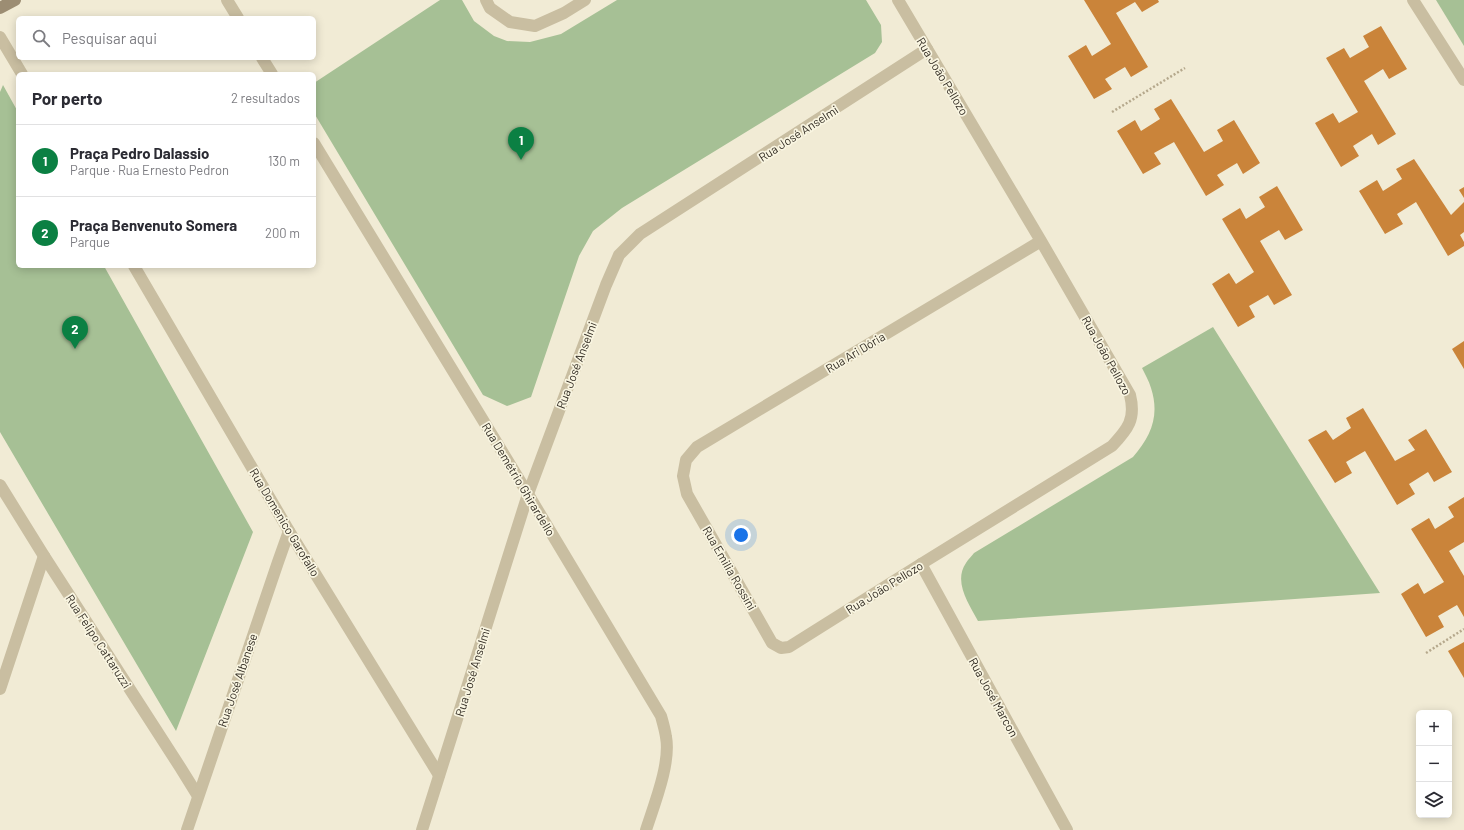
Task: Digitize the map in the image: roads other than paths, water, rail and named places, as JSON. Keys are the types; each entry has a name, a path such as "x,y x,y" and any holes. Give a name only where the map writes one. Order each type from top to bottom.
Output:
{"street":[{"path":"0,8 15,0"},
{"path":"227,0 237,16"},
{"path":"486,0 490,8 510,22 535,26 564,14 585,0"},
{"name":"Rua João Pellozo","path":"789,647 1112,446 1123,435 1130,423 1133,407 1130,395 1041,241 898,0"},
{"path":"1413,0 1464,80"},
{"path":"0,37 21,72"},
{"name":"Rua José Anselmi","path":"422,830 528,494 606,285 619,255 640,234 927,49"},
{"path":"263,60 271,72"},
{"name":"Rua Demétrio Ghirardello","path":"316,146 528,494 661,716 667,738 666,760 646,830"},
{"name":"Rua Ari Dória","path":"683,476 686,460 697,448 1041,241"},
{"name":"Rua Domenico Garofallo","path":"135,268 289,531 439,775"},
{"name":"Rua Emilia Rossini","path":"683,476 687,494 772,643 780,648 789,647"},
{"name":"Rua Felipo Cattaruzzi","path":"0,485 198,796"},
{"name":"Rua José Albanese","path":"187,830 289,531"},
{"path":"0,689 44,556"},
{"name":"Rua José Marcon","path":"921,564 1068,830"}],"place":[{"name":"Praça Pedro Dalassio","path":"521,160"},
{"name":"Praça Benvenuto Somera","path":"75,349"}]}
